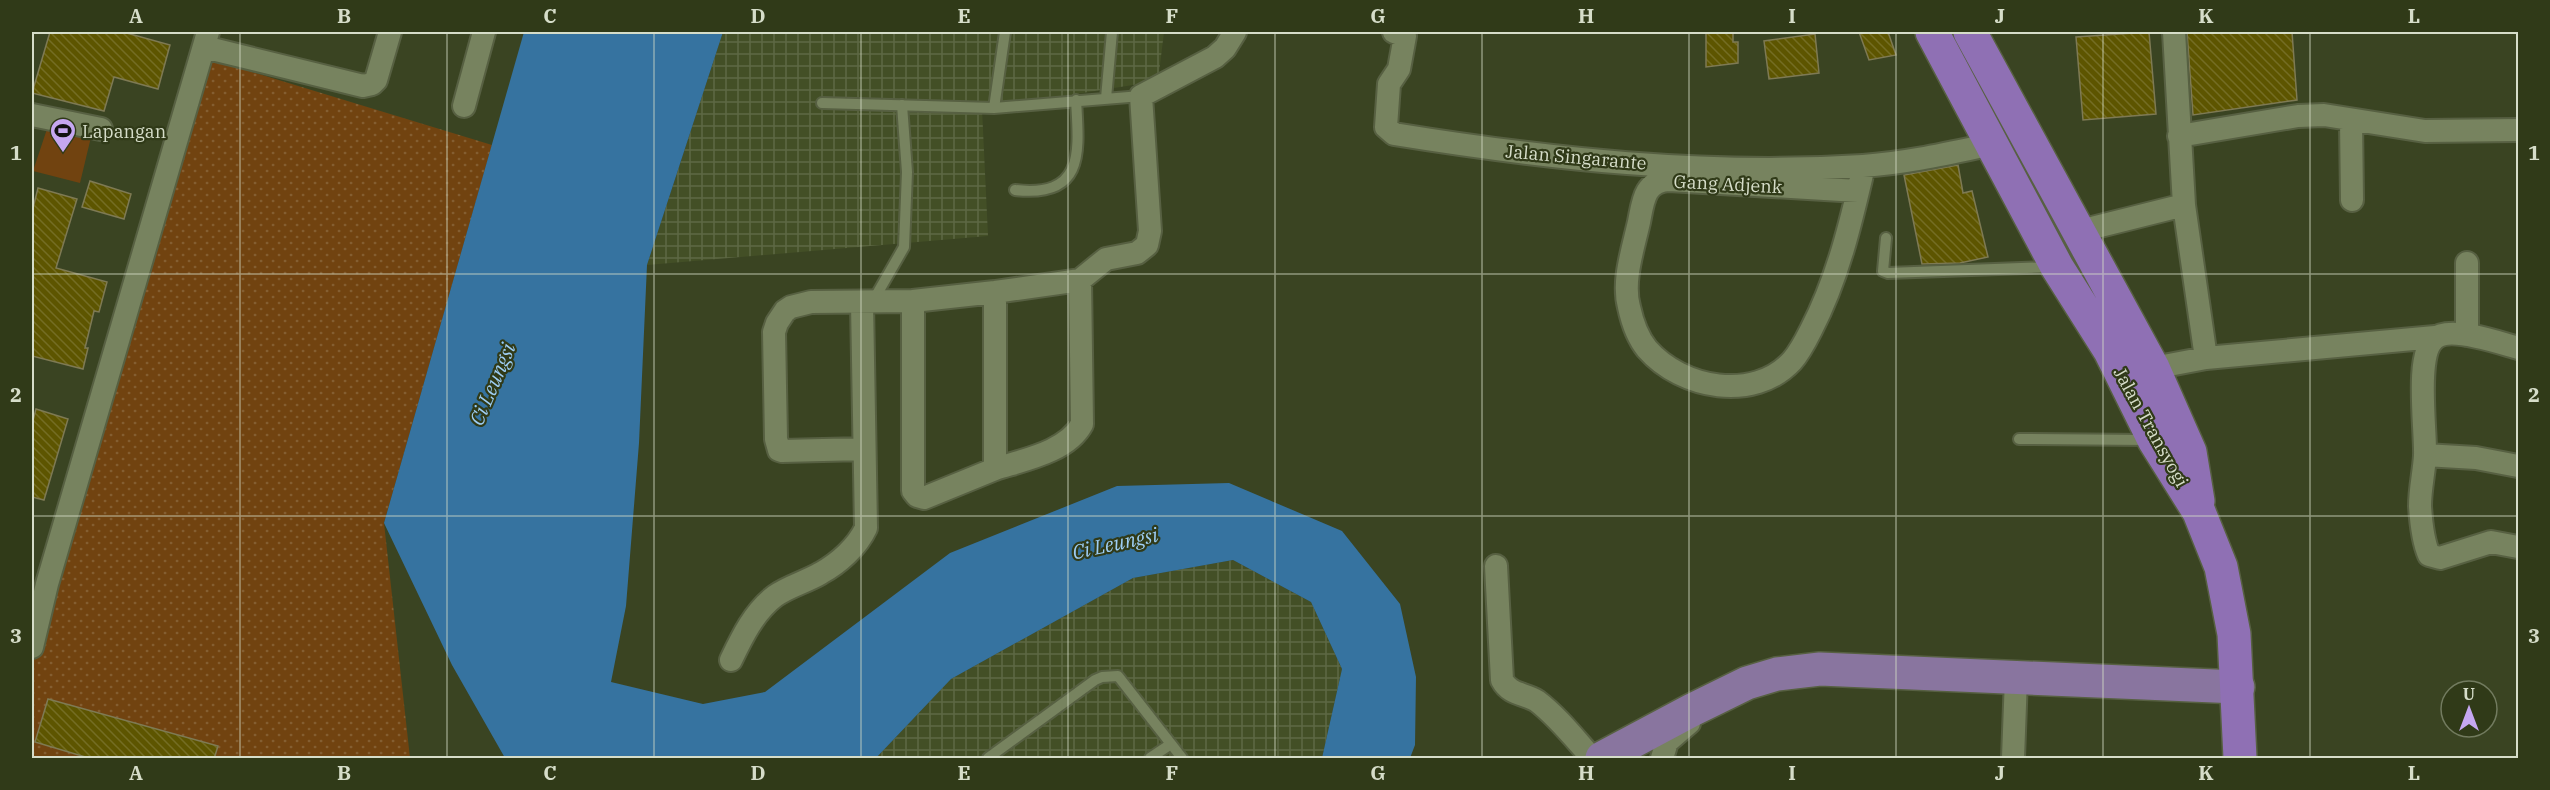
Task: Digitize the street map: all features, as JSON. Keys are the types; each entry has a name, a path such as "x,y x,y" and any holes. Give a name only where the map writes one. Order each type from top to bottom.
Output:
{"highway":[{"name":"Jalan Transyogi","path":"1932,32 2057,267 2110,351 2154,440 2199,512"},
{"name":"Jalan Transyogi","path":"1970,32 2153,368 2190,452 2199,512"},
{"path":"2199,512 2221,567 2234,634 2240,759"}],"main road":[{"path":"1602,759 1747,683 1777,674 1820,669 2238,687"}],"street":[{"path":"32,648 39,582 206,39 363,86 372,84 376,80 390,32"},
{"path":"464,106 484,32"},
{"path":"864,449 782,452 779,450 776,439 774,344 777,323 791,307 811,302 913,301 1080,280 1106,259 1137,253 1147,245 1150,231 1141,96 1215,57 1225,48 1235,32"},
{"name":"Jalan Singarante","path":"1394,32 1405,36 1399,69 1389,84 1386,127 1394,134 1485,149 1610,162 1773,168 1864,166 1993,144"},
{"path":"2174,32 2184,205 2205,358"},
{"path":"32,115 101,129"},
{"path":"2179,136 2298,116 2324,115 2425,131 2518,130"},
{"path":"2351,120 2352,200"},
{"name":"Gang Adjenk","path":"1858,191 1669,180 1655,182 1649,186 1639,220 1625,290 1638,334 1646,348 1669,369 1707,384 1734,386 1748,384 1767,380 1779,373 1794,359 1826,302 1845,243 1858,191 1864,166"},
{"path":"2080,231 2184,205"},
{"path":"2467,263 2467,335"},
{"path":"913,301 913,491 917,496 924,498 1058,445 1077,432 1082,424 1080,280"},
{"path":"995,292 995,469"},
{"path":"731,660 748,626 774,597 794,584 821,573 860,541 866,528 864,449 867,303"},
{"path":"2153,368 2205,358 2434,337 2448,333 2467,335 2518,348"},
{"path":"2434,337 2426,349 2424,366 2425,455 2420,506 2425,544 2429,555 2440,558 2492,542 2518,547"},
{"path":"2425,455 2476,458 2518,466"},
{"path":"1496,566 1502,680 1513,692 1534,699 1551,713 1592,759"},
{"path":"2013,759 2016,678"},
{"path":"1662,759 1667,742 1689,724 1692,710"}],"lane":[{"path":"994,108 1005,32"},
{"path":"1106,98 1112,32"},
{"path":"822,103 994,108 1141,96"},
{"path":"1015,190 1035,192 1052,190 1071,172 1077,160 1079,147 1076,100"},
{"path":"867,303 904,247 907,172 902,105"},
{"path":"1886,238 1882,266 1883,271 1888,273 2057,267"},
{"path":"2019,439 2154,440"},
{"path":"988,759 1095,680 1109,676 1118,676 1182,759"},
{"path":"1150,759 1171,744"}],"shaded area":[{"path":"723,32 1164,32 1158,81 982,109 988,236 647,265"},
{"path":"206,58 492,145 384,523 410,758 32,758 32,631"},
{"name":"Lapangan","path":"48,126 91,137 80,183 33,171"},
{"path":"1233,560 1311,602 1342,669 1322,758 876,758 951,679 1133,578"}],"water":[{"name":"Ci Leungsi","path":"524,32 723,32 647,265 639,443 626,606 611,682 703,704 765,692 950,553 1117,486 1229,483 1342,531 1400,604 1416,677 1415,745 1410,758 1322,758 1342,669 1311,602 1233,560 1133,578 951,679 876,758 505,758 452,665 384,523"}],"building":[{"path":"50,32 123,32 170,45 158,89 114,77 104,111 32,93"},
{"path":"1706,32 1733,32 1733,42 1738,42 1738,63 1706,67"},
{"path":"1859,32 1888,32 1896,55 1869,60"},
{"path":"2149,32 2156,114 2083,120 2076,37"},
{"path":"2187,32 2292,32 2297,100 2193,115"},
{"path":"1815,34 1819,73 1769,79 1764,41"},
{"path":"1958,165 1963,193 1972,191 1988,257 1960,263 1922,264 1904,175"},
{"path":"90,181 131,194 124,219 82,207"},
{"path":"38,188 77,199 56,268 107,282 99,312 94,311 85,348 88,348 83,369 32,356 32,212"},
{"path":"36,409 68,419 44,500 32,497 32,424"},
{"path":"48,699 218,746 214,759 92,759 35,742"}],"place":[{"name":"Lapangan","path":"63,154"}]}
